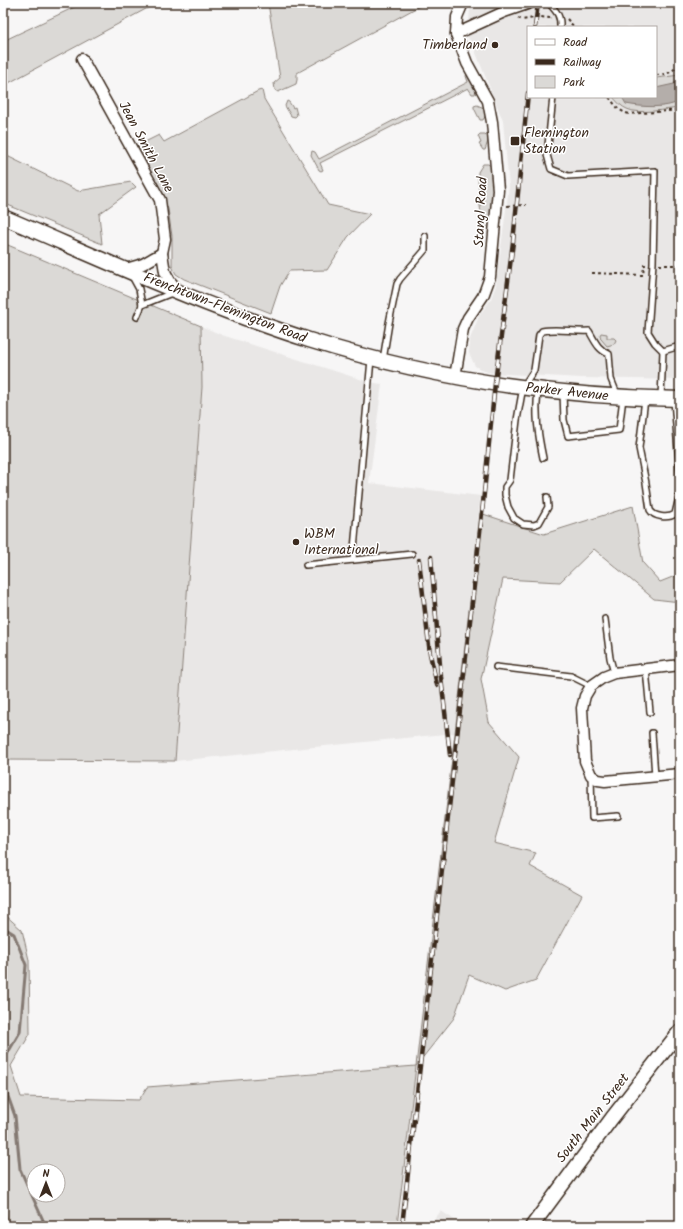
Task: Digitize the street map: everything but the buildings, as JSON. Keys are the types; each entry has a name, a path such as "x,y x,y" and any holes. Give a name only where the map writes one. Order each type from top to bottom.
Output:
{"main road":[{"name":"Frenchtown-Flemington Road","path":"3,217 178,291 284,332 377,359 454,377"},
{"name":"Parker Avenue","path":"454,377 563,392 621,397 672,398"}],"street":[{"name":"Stangl Road","path":"454,377 463,330 468,318 483,296 490,277 498,207 496,152 490,108 485,95 467,63 456,34 455,25 457,17 464,3"},
{"path":"456,34 504,12 530,3"},
{"name":"Jean Smith Lane","path":"82,59 160,200 165,239 162,253 165,272 178,291"},
{"path":"126,269 143,264 162,253"},
{"path":"680,665 614,673 604,676 591,686 585,696 582,708 585,761 591,775 598,780 605,781 680,774"},
{"name":"South Main Street","path":"532,1226 612,1118 624,1105 680,1031"}],"lane":[{"path":"549,3 558,13 560,26"},
{"path":"553,98 546,155 551,169 568,176 655,171 653,265 648,332 651,339 663,351 672,398 680,477"},
{"path":"353,560 377,359 389,323 397,284 425,250 425,236"},
{"path":"126,269 137,284 142,304 137,317"},
{"path":"142,304 178,291"},
{"path":"547,497 548,507 539,523 534,526 523,524 510,514 504,495 505,487 510,480 517,420 523,387 534,370 539,335 542,331 589,331 598,347 603,352 609,354 611,379 621,397 619,430 568,436 564,420 563,392"},
{"path":"663,351 680,346"},
{"path":"538,389 536,412 538,435 543,458"},
{"path":"645,398 639,448 652,514 656,516 672,517 677,510 680,493"},
{"path":"306,565 412,554"},
{"path":"605,619 610,658 614,673"},
{"path":"496,667 571,676 591,686"},
{"path":"646,669 650,712"},
{"path":"652,733 655,776"},
{"path":"591,775 592,818 618,816"}],"path":[{"path":"677,3 680,21"},
{"path":"515,16 522,20 540,17 567,19 573,26"},
{"path":"657,75 672,72 680,63"},
{"path":"610,98 617,109 622,113 630,114 680,110"},
{"path":"498,207 526,205"},
{"path":"592,273 643,275 644,265 680,265"}],"shaded area":[{"path":"473,3 680,3 680,380 582,378 491,373 475,366 469,353 470,339 479,316 491,299 496,285 509,187 503,121 476,53 468,37 470,8"},
{"path":"680,78 680,101 674,104 653,107 639,106 626,104 623,98 657,98 657,88 674,84"},
{"path":"201,326 222,335 369,382 382,384 369,483 481,496 455,733 175,761 202,387"},
{"path":"441,1211 464,1226 429,1226"}],"green space":[{"path":"83,3 157,3 3,86 3,41"},
{"path":"268,3 425,3 297,73 296,84 278,92 275,90 274,83 280,78"},
{"path":"467,73 475,86 475,94 472,94 468,88 320,163 323,170 319,170 311,155 312,151 315,152 319,159 468,82 466,76"},
{"path":"680,75 680,108 638,112 623,107 614,98 657,98 657,78"},
{"path":"262,90 264,99 328,205 370,214 348,237 327,270 289,271 280,286 271,313 184,279 176,274 172,266 172,236 168,209 138,149 139,145 159,135 164,142"},
{"path":"287,101 293,108 295,107 297,115 295,117 291,116 285,106"},
{"path":"477,105 484,108 486,115 483,120 480,120 474,108 474,106"},
{"path":"480,134 485,134 489,138 485,150 483,150 479,144 481,143 478,136"},
{"path":"3,154 78,191 131,182 136,187 99,214 102,244 3,203"},
{"path":"483,164 488,164 492,167 493,189 490,228 488,229 485,226 481,214 479,198 478,172"},
{"path":"3,243 201,326 202,387 175,761 3,760"},
{"path":"601,333 607,334 607,338 614,338 616,340 614,344 607,346 601,339"},
{"path":"633,506 643,563 660,582 680,574 680,602 654,599 594,549 560,582 503,579 481,679 489,722 519,757 494,843 536,853 530,866 582,895 536,980 505,991 469,975 454,1018 416,1066 480,513 544,534"},
{"path":"3,913 22,930 29,960 30,1034 11,1066 21,1097 139,1100 147,1087 416,1066 397,1226 9,1226 3,1204"}],"waterway":[{"path":"3,927 14,934 26,965 20,1032 3,1061"},
{"path":"3,1071 4,1085 15,1116 20,1169 45,1226"}],"railway":[{"path":"535,26 538,3"},
{"path":"402,1226 481,523 495,383 513,242 527,98"},
{"path":"431,557 441,677 450,755"},
{"path":"419,560 430,654 437,685"}],"place":[{"name":"Timberland","path":"495,45"},
{"name":"Flemington Station","path":"515,141"},
{"name":"WBM International","path":"296,542"}]}
